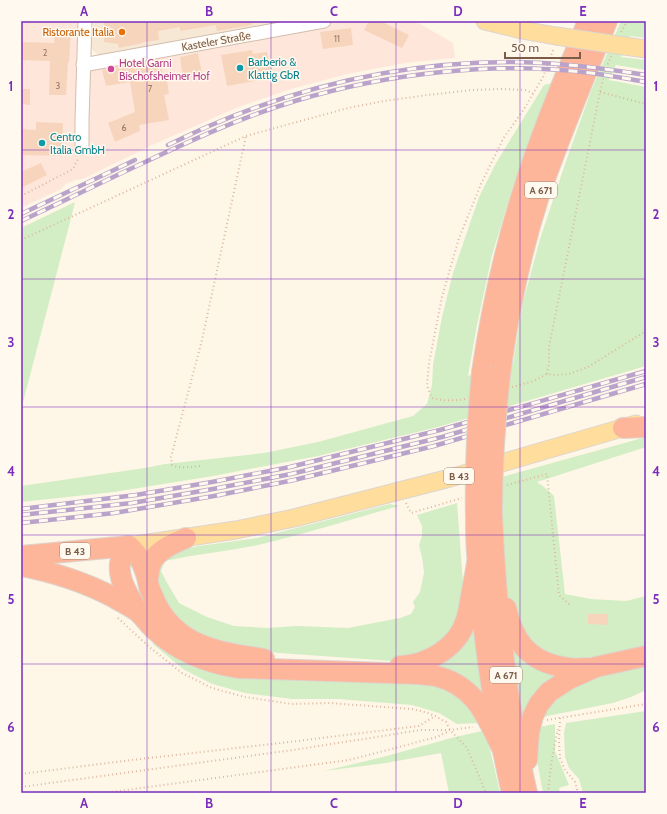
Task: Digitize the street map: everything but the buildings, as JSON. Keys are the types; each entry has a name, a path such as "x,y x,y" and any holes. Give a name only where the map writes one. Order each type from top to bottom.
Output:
{"highway":[{"name":"A 671","path":"522,791 503,750 488,664 482,617 486,562 484,516 476,460 478,416 482,372 502,265 535,154 588,21"},
{"name":"A 671","path":"484,516 492,485 494,426 506,334 513,293 528,234 552,161 616,39"},
{"path":"623,428 646,427"},
{"path":"148,581 150,567 154,557 168,545 186,538"},
{"path":"486,562 467,620 459,634 449,646 433,658 404,666 280,661 248,656 210,647 190,640 166,620 155,601 145,569 136,552 129,546 123,554 120,564 121,576 126,592 138,612 156,631 176,647 200,659 238,668 417,674 436,676 452,682 468,692 478,703 503,750"},
{"name":"B 43","path":"21,556 129,546"},
{"name":"A 671","path":"486,562 500,629 522,791"},
{"path":"486,562 513,632 524,649 536,658 550,665 568,668 596,667 646,656"},
{"path":"21,566 61,575 82,583 102,591 138,612"},
{"path":"522,791 529,732 533,716 539,704 550,692 569,679 596,667"}],"main road":[{"path":"485,21 556,39 616,39 646,49"},
{"name":"B 43","path":"129,546 236,530 361,502 450,478 646,421"}],"street":[{"path":"82,148 85,21"},
{"name":"Kasteler Straße","path":"83,65 324,21"}],"path":[{"path":"627,21 616,39 600,92 549,347 549,363 546,374 569,374 588,367 646,331"},
{"path":"432,398 427,386 429,363 442,297 459,238 481,184 500,146 543,77 556,39"},
{"path":"21,240 246,136 348,108 384,101 472,90 525,90 533,94"},
{"path":"600,92 646,104"},
{"path":"200,466 177,467 172,465 171,457 202,340 246,136"},
{"path":"21,196 74,169"},
{"path":"542,721 645,703"},
{"path":"21,774 419,726 435,716"},
{"path":"548,793 550,772 560,718"},
{"path":"559,725 560,758 565,770 575,782 578,793"},
{"path":"21,787 293,750 422,730 473,728"},
{"path":"104,793 349,760 437,737 450,730"},
{"path":"450,730 467,748 486,793"}],"shaded area":[{"path":"21,21 77,21 77,71 320,21 415,21 453,43 455,58 405,63 347,74 291,89 236,108 150,146 83,179 75,180 66,184 61,189 21,208"},
{"path":"94,21 300,21 103,56 98,55 92,49 91,45"}],"green space":[{"path":"621,21 646,21 646,38 630,36 621,57 646,60 646,70 616,65 609,80 646,87 646,366 438,427 318,456 213,476 114,492 21,502 21,486 165,464 264,453 318,442 413,416 427,404 432,385 433,365 442,317 453,273 479,197 496,163 544,85 552,83 514,183 492,255 468,376 513,364 522,306 540,239 591,91"},
{"path":"75,202 70,222 21,410 21,228"},
{"path":"646,437 646,447 537,482 554,496 565,594 591,599 626,601 646,596 646,649 601,660 544,657 514,621 506,589 500,491 502,477"},
{"path":"457,503 463,582 456,629 442,645 393,661 279,653 248,649 221,644 182,625 159,601 153,565 170,552 199,546 257,538 390,504 399,506 258,545 165,561 161,571 179,603 207,617 234,626 268,628 297,626 348,628 400,618 411,614 415,607 413,602 420,592 424,573 419,545 422,536 422,526 417,515"},
{"path":"473,596 488,706 435,671 435,661"},
{"path":"508,629 571,674 525,729"},
{"path":"152,638 176,651 416,677 465,697 480,723 457,724 439,713 412,705 339,699 292,699 245,693 212,684 183,669 153,644"},
{"path":"646,665 646,690 613,703 542,717 543,710 578,682"},
{"path":"646,711 646,793 583,793 579,779 569,768 565,757 564,733 566,723"},
{"path":"555,724 555,751 569,785 559,788 560,793 543,793 537,760 539,727"},
{"path":"486,731 500,793 449,793 441,753 386,763 324,771 383,757"}],"railway":[{"path":"168,145 245,111 319,88 395,71 433,66 511,62 578,66 646,75"},
{"path":"21,221 199,137 275,107 330,91 404,77 480,69 517,68 555,70 591,73 646,82"},
{"path":"21,214 135,160"},
{"path":"21,509 136,495 290,467 440,430 646,371"},
{"path":"21,515 132,503 291,474 442,437 646,377"},
{"path":"21,523 114,513 214,496 294,480 434,446 646,384"}],"place":[{"name":"Ristorante Italia","path":"122,32"},
{"name":"Barberio & Klattig GbR","path":"240,68"},
{"name":"Hotel Garni Bischofsheimer Hof","path":"111,69"},
{"name":"Centro Italia GmbH","path":"42,143"}]}
